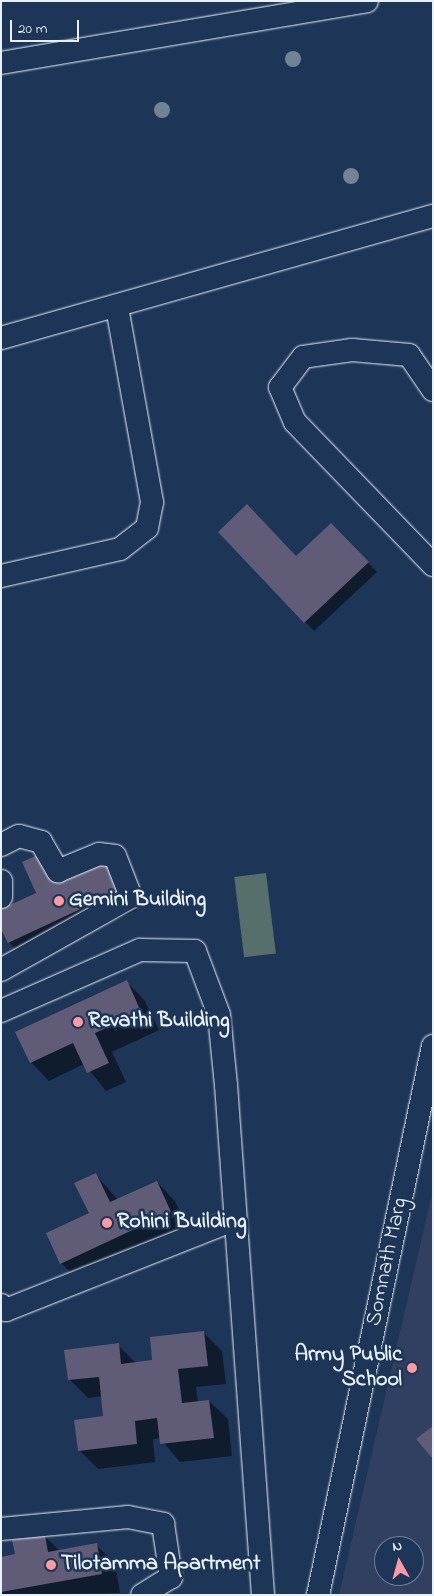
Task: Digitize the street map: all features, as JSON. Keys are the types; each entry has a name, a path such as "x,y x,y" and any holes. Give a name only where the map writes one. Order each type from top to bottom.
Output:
{"street":[{"path":"1,63 367,1"},
{"path":"1,338 117,308 433,216"},
{"path":"1,576 120,549 147,528 152,502 117,308"},
{"path":"433,390 409,355 352,350 302,357 280,387 295,422 433,565"},
{"path":"1,845 19,836 41,842 58,871 99,854 115,856 131,898 1,970"},
{"path":"1,881 1,897"},
{"path":"1,1011 140,950 195,951 219,1015 233,1220 263,1595"},
{"name":"Somnath Marg","path":"318,1595 433,1046"},
{"path":"1,1305 6,1310 233,1220"},
{"path":"1,1529 128,1517 163,1524 171,1576 142,1595"}],"shaded area":[{"name":"Army Public School","path":"433,1190 433,1595 339,1595"}],"green space":[{"path":"266,873 276,953 244,957 234,877"}],"building":[{"path":"247,504 296,556 331,523 369,562 304,623 218,532"},
{"name":"Gemini Building","path":"44,852 58,882 105,860 119,891 8,943 1,929 1,909 36,893 22,862"},
{"name":"Revathi Building","path":"127,980 141,1012 95,1033 109,1063 87,1073 73,1043 30,1063 15,1032"},
{"name":"Rohini Building","path":"96,1173 110,1202 157,1181 171,1212 60,1264 46,1233 89,1213 74,1183"},
{"path":"204,1331 208,1366 178,1369 182,1403 209,1400 214,1438 160,1444 157,1418 135,1421 137,1444 78,1451 74,1420 103,1416 99,1377 68,1380 64,1350 119,1343 121,1364 152,1360 150,1337"},
{"path":"433,1426 433,1459 416,1439"},
{"name":"Tilotamma Apartment","path":"45,1535 48,1552 97,1543 102,1574 1,1592 1,1557 15,1554 12,1540"}],"place":[{"name":"Gemini Building","path":"59,901"},
{"name":"Revathi Building","path":"78,1022"},
{"name":"Rohini Building","path":"107,1223"},
{"name":"Army Public School","path":"412,1368"},
{"name":"Tilotamma Apartment","path":"51,1565"}]}
